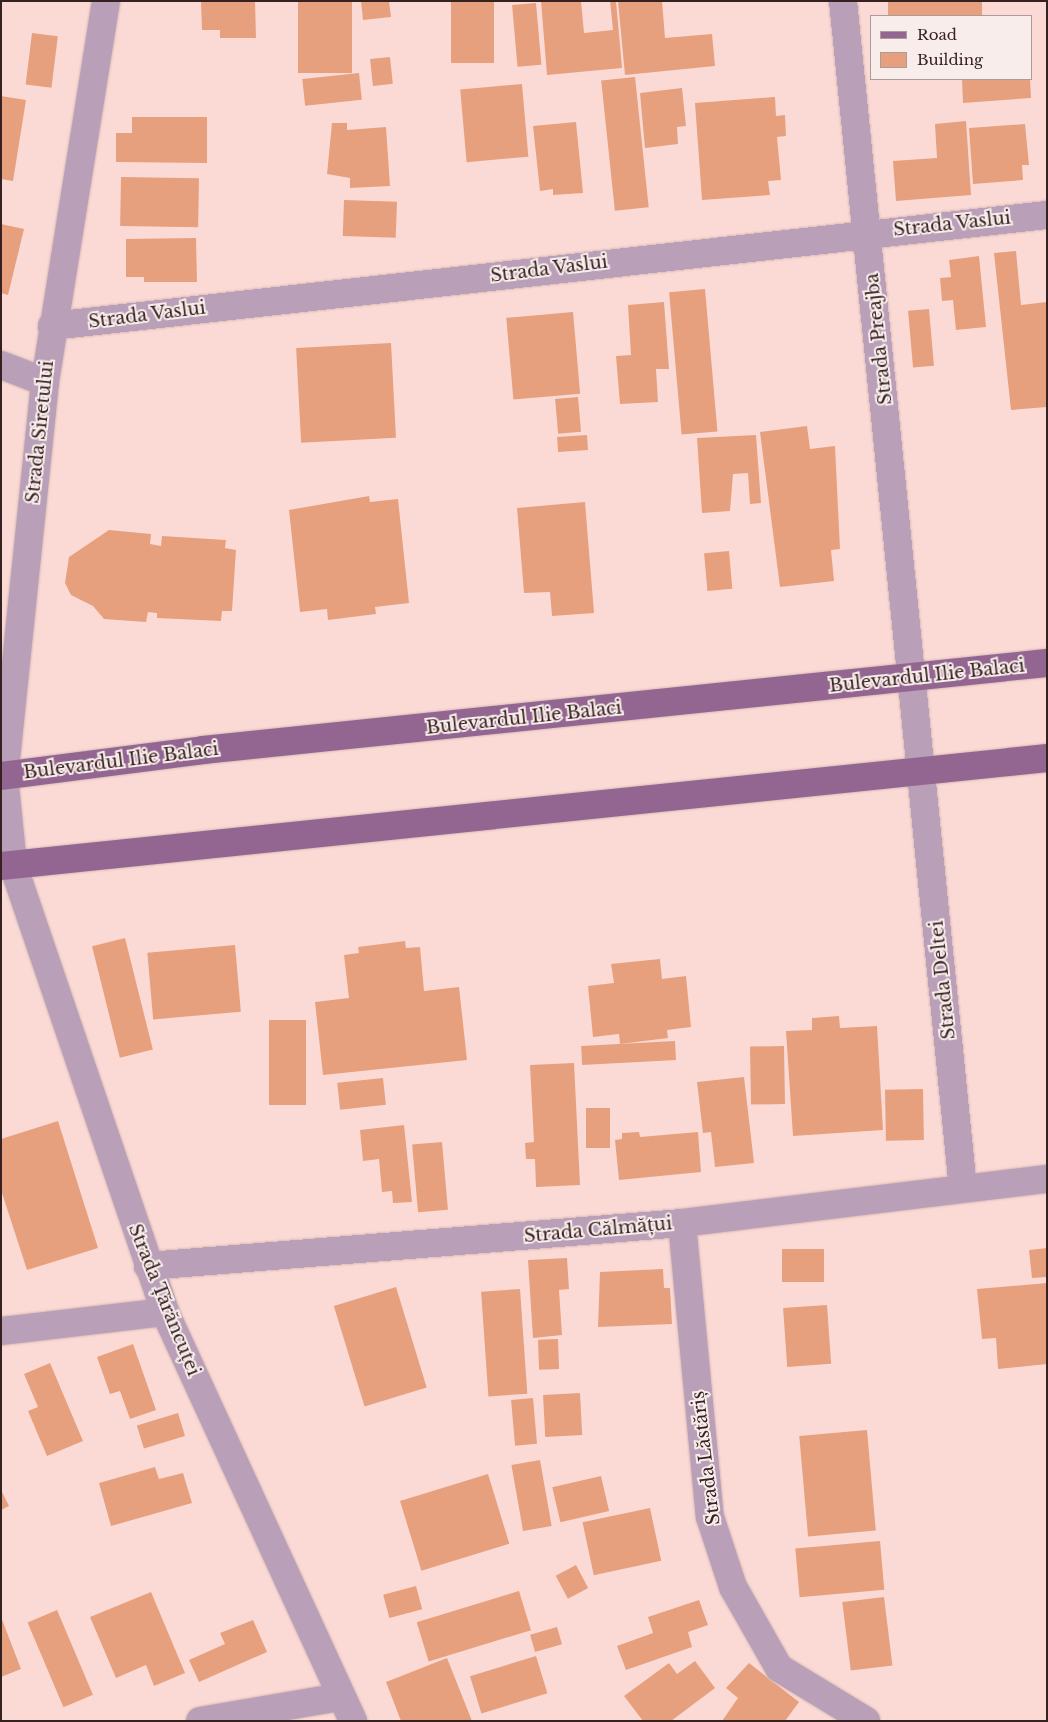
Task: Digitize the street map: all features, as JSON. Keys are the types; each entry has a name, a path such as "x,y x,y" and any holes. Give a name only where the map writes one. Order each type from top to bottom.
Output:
{"main road":[{"name":"Bulevardul Ilie Balaci","path":"3,776 203,750 1047,663"},
{"path":"7,865 1047,758"}],"street":[{"name":"Strada Siretului","path":"7,865 3,776 45,382 52,326 106,1"},
{"name":"Strada Preajba","path":"843,1 923,772"},
{"name":"Strada Vaslui","path":"52,326 868,232 1047,215"},
{"path":"1,365 45,382"},
{"name":"Strada Deltei","path":"923,772 964,1188"},
{"name":"Strada Țărăncuței","path":"7,865 165,1312 340,1697 353,1721"},
{"name":"Strada Călmățui","path":"148,1266 682,1223 1047,1179"},
{"name":"Strada Lăstăriș","path":"682,1223 710,1517 733,1587 779,1668 866,1721"},
{"path":"1,1331 165,1312"},
{"path":"200,1721 340,1697"}],"building":[{"path":"201,1 255,1 256,38 220,38 220,30 202,30"},
{"path":"298,1 352,1 352,73 298,73"},
{"path":"361,1 389,1 391,17 363,20"},
{"path":"451,1 494,1 494,63 451,63"},
{"path":"541,1 581,1 584,33 613,30 610,1 616,1 622,68 547,75"},
{"path":"618,1 662,1 665,38 712,34 715,66 625,75"},
{"path":"888,1 982,1 982,15 888,15"},
{"path":"536,3 541,65 517,67 512,5"},
{"path":"32,33 58,36 51,88 26,85"},
{"path":"390,57 393,84 373,86 370,59"},
{"path":"359,73 362,100 305,106 302,79"},
{"path":"635,77 649,207 615,211 601,81"},
{"path":"962,80 1030,80 1031,98 963,103"},
{"path":"522,84 528,157 467,162 460,89"},
{"path":"682,88 686,126 677,127 678,144 645,148 640,93"},
{"path":"1,96 26,100 13,181 1,179"},
{"path":"775,97 776,116 785,115 786,136 777,137 781,180 768,181 770,195 702,200 695,103"},
{"path":"132,117 207,117 207,163 116,162 116,133 132,133"},
{"path":"966,121 971,195 896,201 893,161 937,158 935,124"},
{"path":"576,122 583,193 553,195 553,189 540,191 533,126"},
{"path":"332,123 347,123 347,130 386,127 390,186 350,188 350,178 327,174"},
{"path":"1025,124 1029,165 1022,165 1023,180 973,184 969,128"},
{"path":"121,177 199,178 198,227 120,226"},
{"path":"344,200 397,202 396,238 343,236"},
{"path":"1,224 24,229 8,295 1,293"},
{"path":"196,238 197,282 144,282 144,277 126,277 126,239"},
{"path":"1016,251 1021,305 1047,302 1047,407 1011,410 994,253"},
{"path":"979,256 986,327 956,330 953,300 942,301 940,278 951,277 949,260"},
{"path":"705,289 717,431 682,435 669,292"},
{"path":"664,302 669,369 656,369 658,402 620,404 616,356 631,355 628,305"},
{"path":"929,309 934,366 913,368 908,311"},
{"path":"573,312 580,394 513,400 506,318"},
{"path":"391,343 396,438 301,443 296,348"},
{"path":"578,397 581,432 558,434 555,399"},
{"path":"807,426 810,449 835,446 840,549 831,550 834,581 780,587 760,432"},
{"path":"587,435 588,450 558,452 557,437"},
{"path":"756,435 761,503 750,504 748,473 733,474 730,511 702,513 697,438"},
{"path":"369,496 370,502 398,499 409,603 375,607 376,614 328,620 327,609 300,612 289,510"},
{"path":"585,502 594,613 552,616 550,592 524,593 517,508"},
{"path":"109,530 151,534 150,544 161,546 162,536 226,540 225,548 236,550 232,611 222,611 221,621 157,618 157,613 148,612 146,622 104,619 93,606 71,595 65,583 69,557"},
{"path":"729,551 732,589 707,591 704,553"},
{"path":"125,938 153,1050 120,1058 92,946"},
{"path":"405,941 406,948 420,947 424,991 459,987 467,1060 323,1075 315,1002 349,998 344,955 359,953 358,947"},
{"path":"235,945 241,1012 153,1019 147,953"},
{"path":"660,959 662,979 686,976 691,1027 667,1030 668,1038 620,1044 619,1034 593,1037 588,986 614,983 611,964"},
{"path":"839,1016 840,1028 877,1026 883,1130 793,1136 786,1031 812,1030 812,1018"},
{"path":"269,1020 306,1020 306,1105 269,1105"},
{"path":"675,1041 676,1060 582,1065 581,1046"},
{"path":"784,1046 785,1104 751,1105 750,1047"},
{"path":"574,1063 580,1185 536,1187 535,1159 526,1159 525,1143 534,1142 530,1065"},
{"path":"744,1077 754,1163 715,1167 711,1132 703,1133 697,1082"},
{"path":"383,1078 386,1105 340,1110 337,1083"},
{"path":"923,1089 924,1140 886,1141 885,1090"},
{"path":"586,1108 610,1108 610,1148 586,1148"},
{"path":"58,1121 98,1248 27,1270 1,1190 1,1139"},
{"path":"404,1125 412,1202 393,1203 392,1191 382,1192 379,1159 363,1161 360,1130"},
{"path":"639,1132 640,1137 698,1132 701,1172 619,1180 615,1140 622,1139 622,1133"},
{"path":"442,1142 448,1210 418,1212 412,1145"},
{"path":"1047,1248 1047,1277 1032,1278 1029,1250"},
{"path":"782,1249 824,1249 824,1282 782,1282"},
{"path":"567,1258 569,1289 559,1290 562,1335 533,1338 528,1260"},
{"path":"663,1269 664,1288 670,1288 672,1324 598,1327 600,1272"},
{"path":"1047,1283 1047,1364 998,1369 996,1338 982,1339 977,1289"},
{"path":"396,1287 427,1387 365,1406 334,1306"},
{"path":"520,1289 527,1394 488,1396 481,1292"},
{"path":"827,1305 831,1364 787,1367 783,1308"},
{"path":"558,1339 559,1369 539,1370 538,1340"},
{"path":"133,1344 156,1410 130,1419 120,1391 110,1394 97,1357"},
{"path":"50,1363 83,1441 47,1456 28,1411 38,1407 24,1374"},
{"path":"580,1393 582,1435 545,1437 543,1395"},
{"path":"533,1398 537,1444 515,1446 511,1400"},
{"path":"178,1413 185,1436 144,1449 137,1426"},
{"path":"867,1430 876,1531 808,1537 799,1436"},
{"path":"540,1460 552,1526 523,1531 511,1465"},
{"path":"155,1467 159,1479 183,1473 192,1503 111,1526 99,1483"},
{"path":"488,1474 509,1544 421,1571 400,1501"},
{"path":"601,1476 609,1511 560,1522 552,1487"},
{"path":"1,1490 9,1506 1,1510"},
{"path":"650,1508 661,1561 594,1575 583,1522"},
{"path":"880,1541 884,1590 800,1597 795,1548"},
{"path":"576,1565 588,1588 568,1599 556,1576"},
{"path":"416,1586 422,1609 389,1618 383,1595"},
{"path":"519,1591 531,1630 429,1661 417,1622"},
{"path":"151,1592 185,1673 154,1686 146,1665 116,1678 90,1617"},
{"path":"884,1597 892,1665 851,1671 842,1602"},
{"path":"699,1600 708,1625 688,1632 692,1647 626,1670 617,1646 653,1633 648,1617"},
{"path":"57,1610 93,1695 63,1707 28,1623"},
{"path":"1,1617 21,1669 1,1677"},
{"path":"253,1620 267,1652 199,1682 189,1660 225,1644 220,1633"},
{"path":"557,1627 562,1644 535,1652 530,1635"},
{"path":"536,1656 547,1693 481,1713 470,1676"},
{"path":"447,1658 472,1721 401,1721 386,1682"},
{"path":"695,1661 715,1688 671,1721 643,1721 624,1696 669,1663 677,1674"},
{"path":"749,1663 799,1702 785,1721 722,1721 738,1698 726,1688"}]}
